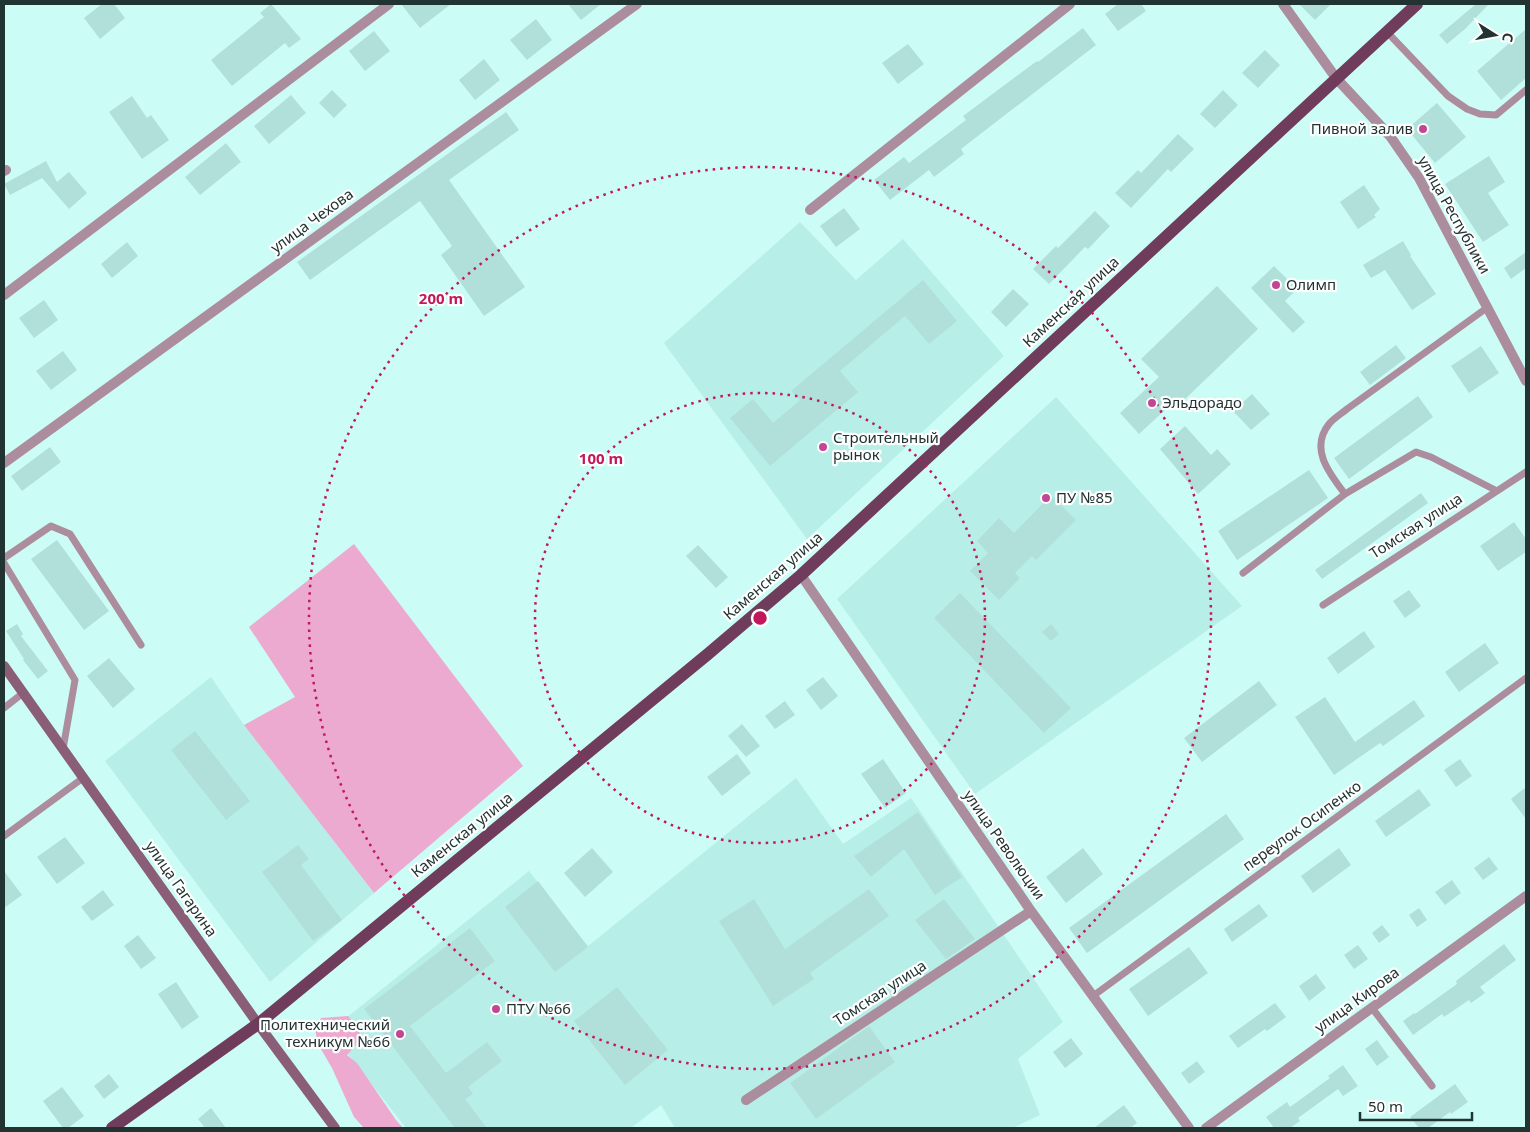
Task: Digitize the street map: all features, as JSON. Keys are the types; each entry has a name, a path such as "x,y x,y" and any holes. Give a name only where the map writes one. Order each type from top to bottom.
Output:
{"main road":[{"name":"Каменская улица","path":"112,1128 258,1024 708,654 801,575 1417,4"}],"street":[{"path":"4,295 389,4"},
{"name":"улица Чехова","path":"4,463 638,4"},
{"path":"810,210 1070,4"},
{"name":"улица Республики","path":"1283,4 1336,78 1390,136 1419,178 1526,380"},
{"name":"улица Революции","path":"801,575 1031,911 1189,1128"},
{"name":"улица Гагарина","path":"4,666 258,1024 335,1128"},
{"name":"улица Кирова","path":"1206,1128 1526,896"},
{"name":"Томская улица","path":"746,1100 1031,911"}],"lane":[{"path":"1386,32 1448,96 1466,109 1480,114 1496,115 1526,90"},
{"path":"1345,494 1323,462 1320,439 1329,424 1355,403 1488,307"},
{"path":"1243,573 1345,494 1416,452 1431,457 1497,491"},
{"name":"Томская улица","path":"1323,604 1526,472"},
{"path":"4,558 51,526 70,534 141,645"},
{"path":"4,563 75,680 62,749"},
{"name":"переулок Осипенко","path":"1093,996 1526,678"},
{"path":"4,708 23,693"},
{"path":"4,836 84,778"},
{"path":"1372,1008 1432,1086"}],"shaded area":[{"name":"Строительный рынок","path":"800,222 856,280 903,239 1004,356 807,539 664,343"},
{"name":"ПУ №85","path":"1056,397 1242,606 975,794 837,599"},
{"path":"354,544 523,766 374,893 244,725 295,697 249,627"},
{"path":"211,677 244,725 374,893 270,982 105,761"},
{"path":"796,778 843,844 911,798 1063,1022 1018,1059 1040,1115 1013,1128 675,1128 661,1105 631,1128 406,1128 330,1031 529,871 588,946"},
{"path":"348,1016 360,1031 356,1045 347,1055 357,1063 403,1128 364,1128 354,1117 332,1068 318,1044 315,1029 321,1018"}],"building":[{"path":"102,4 114,4 125,18 100,39 84,18"},
{"path":"271,4 301,39 289,48 285,43 232,86 211,60 264,17 260,13"},
{"path":"401,4 451,4 420,28"},
{"path":"568,4 601,4 581,20"},
{"path":"1118,4 1141,4 1146,11 1118,31 1105,14"},
{"path":"1299,4 1331,4 1315,20"},
{"path":"1476,4 1488,5 1465,29 1447,44 1439,35"},
{"path":"536,19 552,40 527,60 510,40"},
{"path":"1083,28 1096,45 961,149 964,154 934,177 929,170 890,200 874,180 904,157 909,163 966,120 963,116"},
{"path":"1526,29 1526,78 1501,100 1477,71"},
{"path":"374,31 390,51 365,71 349,51"},
{"path":"908,44 924,64 898,84 882,63"},
{"path":"1265,50 1280,65 1258,88 1242,73"},
{"path":"484,59 500,80 475,100 459,80"},
{"path":"332,90 347,105 334,118 319,103"},
{"path":"1223,90 1238,105 1215,128 1200,114"},
{"path":"291,95 306,113 269,144 254,126"},
{"path":"132,96 147,118 151,115 169,140 142,159 109,112"},
{"path":"1437,103 1466,137 1435,163 1407,129"},
{"path":"506,112 519,130 449,180 525,287 484,316 441,255 452,246 420,201 310,280 297,262"},
{"path":"1178,134 1194,149 1171,172 1168,169 1131,208 1115,193 1138,170 1141,173"},
{"path":"226,143 241,162 200,195 185,177"},
{"path":"1489,156 1505,182 1488,193 1509,225 1483,242 1445,184"},
{"path":"46,161 57,182 69,172 87,193 69,209 42,178 10,195 4,184"},
{"path":"1364,185 1380,209 1374,215 1376,217 1358,229 1340,202"},
{"path":"844,208 860,229 836,247 820,226"},
{"path":"1095,211 1110,226 1088,249 1085,247 1049,284 1033,269 1056,246 1058,248"},
{"path":"1403,241 1410,256 1436,294 1412,310 1385,270 1371,278 1363,265"},
{"path":"127,242 138,256 112,278 101,264"},
{"path":"1526,252 1526,268 1511,279 1504,268"},
{"path":"1274,266 1297,289 1285,301 1305,322 1293,333 1251,288"},
{"path":"923,280 957,321 929,344 905,316 840,371 858,392 770,466 730,418 753,399 773,423 800,400 791,391"},
{"path":"1217,286 1258,329 1182,402 1178,398 1139,434 1120,413 1159,377 1141,359"},
{"path":"1013,289 1029,304 1006,327 991,312"},
{"path":"44,300 58,320 34,338 19,318"},
{"path":"1396,345 1406,358 1370,385 1360,372"},
{"path":"1481,346 1499,373 1469,393 1451,366"},
{"path":"63,351 77,370 51,390 36,371"},
{"path":"1252,394 1270,414 1251,430 1233,411"},
{"path":"1418,396 1433,417 1349,479 1334,458"},
{"path":"1185,426 1211,455 1217,449 1231,464 1198,494 1160,449"},
{"path":"50,447 61,462 22,491 11,476"},
{"path":"1309,470 1328,498 1237,560 1218,531"},
{"path":"1421,493 1428,503 1322,579 1315,570"},
{"path":"1051,495 1076,520 1036,560 1032,556 1015,573 1020,578 999,600 970,571 988,553 977,541 999,518 1014,533"},
{"path":"1514,522 1526,539 1526,552 1498,571 1480,546"},
{"path":"57,540 109,611 84,630 31,559"},
{"path":"698,545 728,577 716,588 686,556"},
{"path":"1409,590 1421,606 1405,618 1393,601"},
{"path":"960,593 1071,708 1044,733 934,618"},
{"path":"17,624 23,634 21,636 48,671 38,679 23,660 6,631"},
{"path":"1051,624 1059,634 1051,641 1042,632"},
{"path":"1364,631 1375,647 1338,674 1327,658"},
{"path":"1485,643 1499,663 1459,692 1445,672"},
{"path":"109,658 135,689 113,708 87,676"},
{"path":"823,677 838,696 821,710 806,690"},
{"path":"1259,681 1277,705 1202,762 1184,738"},
{"path":"1325,697 1355,742 1414,700 1425,716 1383,746 1380,743 1334,775 1295,717"},
{"path":"785,701 795,715 775,729 765,716"},
{"path":"742,724 760,746 746,757 728,736"},
{"path":"195,731 250,801 226,820 171,750"},
{"path":"737,754 751,773 722,796 707,777"},
{"path":"883,759 906,793 885,808 861,774"},
{"path":"1460,759 1472,776 1456,787 1444,770"},
{"path":"1526,787 1526,819 1511,799"},
{"path":"1419,789 1431,805 1386,837 1375,821"},
{"path":"918,812 962,877 935,895 904,849 871,877 854,856"},
{"path":"1226,814 1244,839 1087,953 1069,928"},
{"path":"65,837 85,863 57,884 37,857"},
{"path":"298,845 309,859 301,865 342,920 313,941 262,872"},
{"path":"592,848 613,872 585,897 564,873"},
{"path":"1083,848 1103,874 1066,903 1046,877"},
{"path":"1339,848 1351,865 1313,893 1301,876"},
{"path":"1489,857 1498,869 1483,880 1474,868"},
{"path":"4,871 22,895 4,908"},
{"path":"1452,880 1461,893 1445,905 1435,892"},
{"path":"538,881 588,947 555,972 505,907"},
{"path":"869,889 889,916 810,973 814,979 773,1006 719,921 754,899 785,949"},
{"path":"103,890 114,905 92,921 81,907"},
{"path":"944,899 975,939 946,959 915,920"},
{"path":"1259,904 1268,916 1232,942 1224,929"},
{"path":"1419,908 1427,920 1417,927 1409,915"},
{"path":"1382,925 1390,935 1379,943 1372,933"},
{"name":"Политехнический техникум №66","path":"470,928 495,961 410,1026 446,1073 487,1042 502,1061 468,1087 473,1094 465,1099 487,1128 455,1128 364,1009"},
{"path":"138,935 156,958 141,969 124,946"},
{"path":"1504,944 1516,960 1480,987 1485,993 1471,1003 1469,1000 1444,1017 1442,1014 1413,1035 1403,1021 1457,984 1456,981"},
{"path":"1358,945 1368,959 1354,969 1344,955"},
{"path":"1189,947 1208,973 1148,1016 1129,989"},
{"path":"1316,974 1326,988 1309,1001 1299,986"},
{"path":"176,982 199,1017 182,1029 158,994"},
{"path":"617,987 668,1050 625,1085 574,1021"},
{"path":"1275,1003 1286,1017 1238,1048 1229,1036"},
{"path":"869,1026 895,1062 816,1119 790,1083"},
{"path":"1071,1038 1083,1054 1065,1068 1053,1052"},
{"path":"1377,1040 1389,1057 1377,1066 1365,1049"},
{"path":"1197,1061 1205,1072 1189,1084 1181,1073"},
{"path":"1343,1065 1358,1086 1343,1096 1338,1089 1298,1118 1300,1121 1290,1128 1274,1128 1266,1117 1287,1102 1290,1107 1330,1078 1328,1076"},
{"path":"109,1074 119,1087 104,1099 94,1086"},
{"path":"1455,1084 1468,1102 1428,1128 1419,1128 1410,1117"},
{"path":"62,1087 84,1116 68,1128 63,1128 43,1101"},
{"path":"1124,1105 1137,1123 1130,1128 1094,1128"},
{"path":"211,1108 226,1128 205,1128 198,1119"}],"place":[{"name":"Пивной залив","path":"1423,129"},
{"name":"Олимп","path":"1276,285"},
{"name":"Эльдорадо","path":"1152,403"},
{"name":"Строительный рынок","path":"823,447"},
{"name":"ПУ №85","path":"1046,498"},
{"name":"ПТУ №66","path":"496,1009"},
{"name":"Политехнический техникум №66","path":"400,1034"}]}
